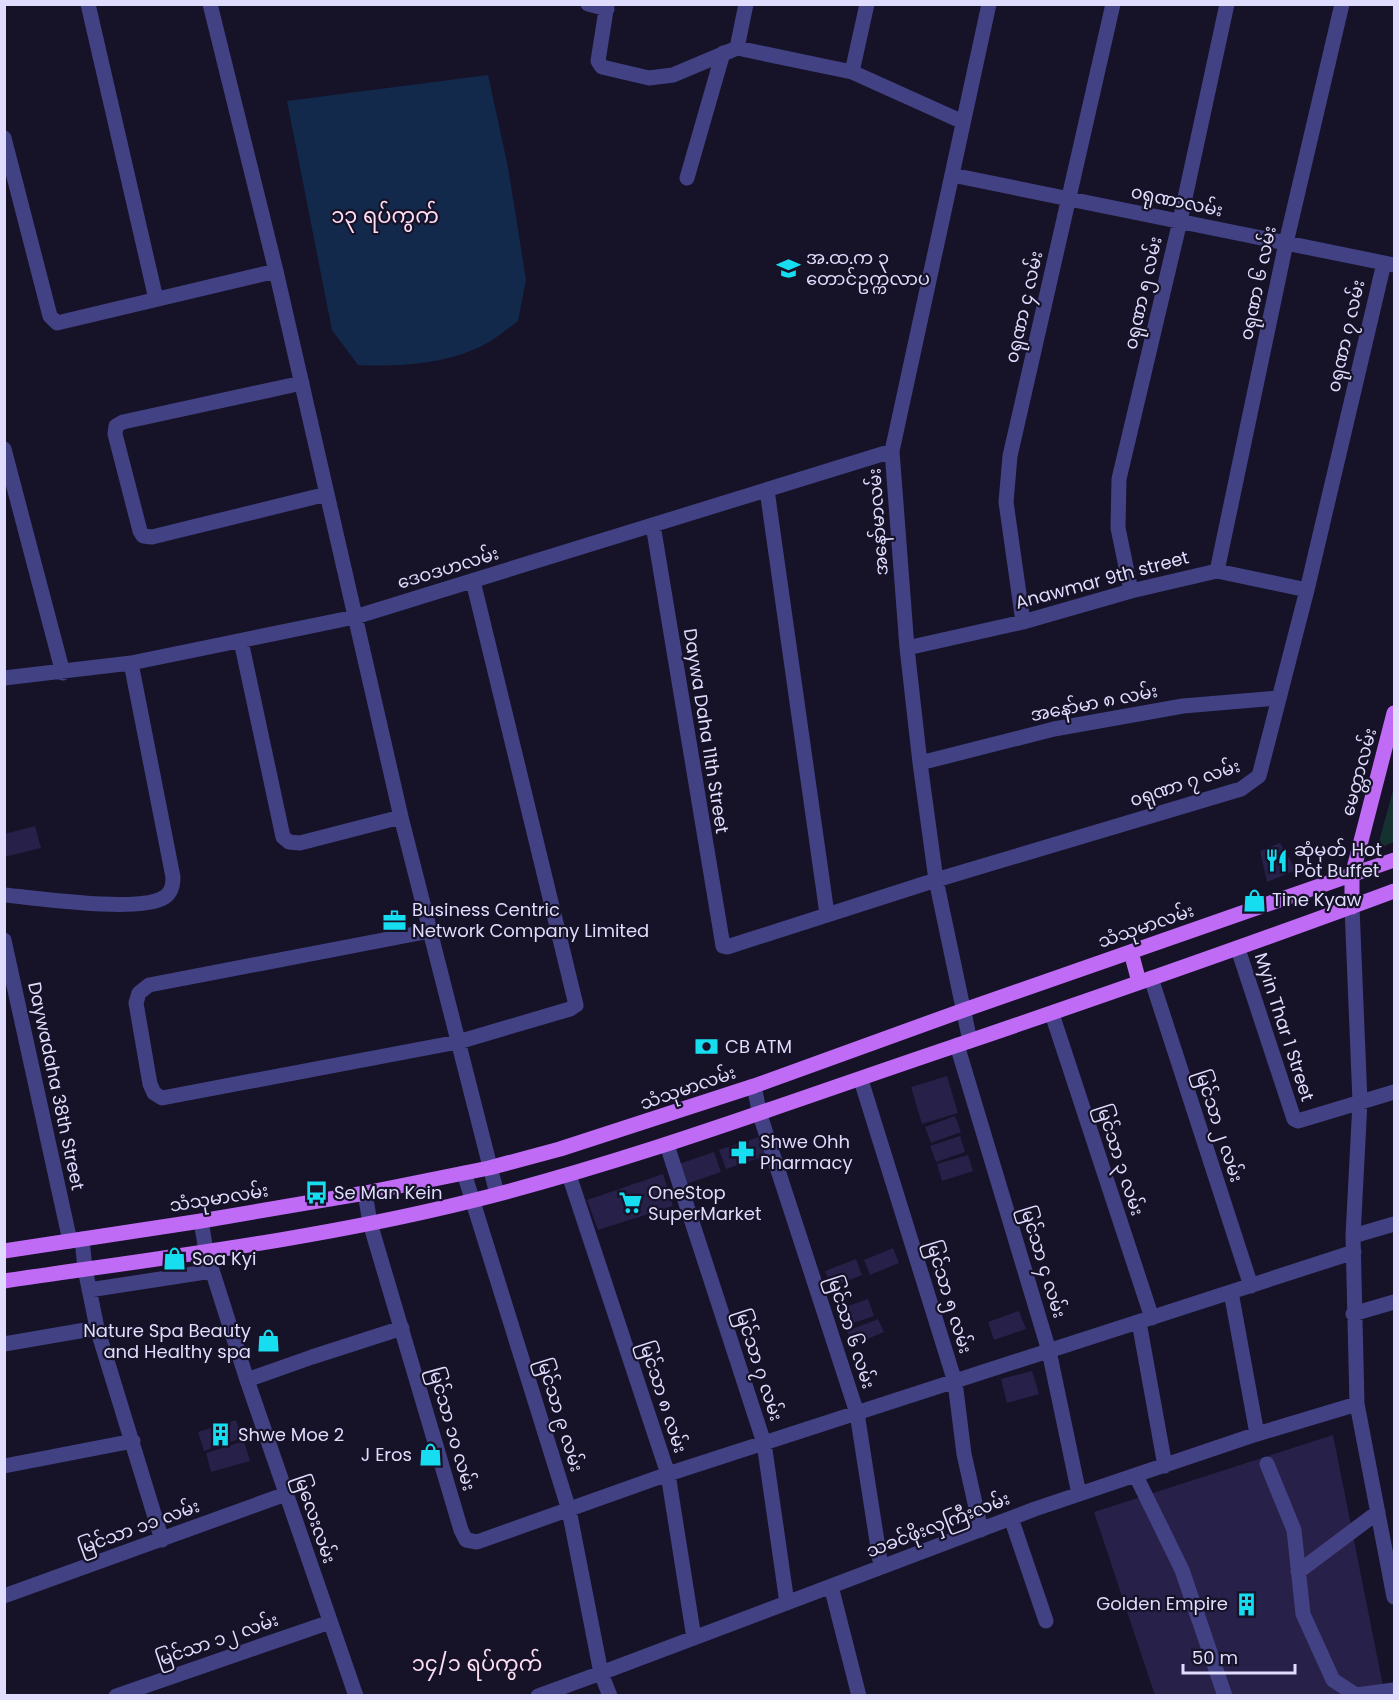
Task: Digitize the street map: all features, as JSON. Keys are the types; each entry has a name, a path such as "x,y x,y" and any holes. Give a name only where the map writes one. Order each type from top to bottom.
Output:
{"main road":[{"name":"မေတ္တာလမ်း","path":"1352,907 1352,876 1395,712"},
{"name":"သံသုမာလမ်း","path":"4,1251 366,1193 489,1168 560,1149 754,1086 964,1010 1395,860"},
{"path":"4,1281 318,1233 472,1201 569,1175 760,1115 1238,949 1395,891"},
{"path":"1131,952 1145,980"}],"street":[{"path":"88,4 156,299"},
{"path":"210,4 276,271 401,817 497,1194"},
{"path":"588,4 607,7 598,62 602,67 649,78 673,75 730,51 852,72 963,122"},
{"path":"687,178 746,4"},
{"path":"852,72 867,4"},
{"name":"အနော်မာလမ်း","path":"963,1043 964,1010 936,880 920,763 907,648 892,451 989,4"},
{"name":"၀ရုဏာ ၄ လမ်း","path":"1023,622 1006,502 1010,456 1113,4"},
{"name":"၀ရုဏာ ၅ လမ်း","path":"1131,591 1118,528 1119,479 1180,221 1227,4"},
{"name":"၀ရုဏာ ၆ လမ်း","path":"1217,571 1286,243 1342,4"},
{"path":"4,138 50,316 57,323 276,271"},
{"name":"၀ရုဏာလမ်း","path":"952,175 1389,264"},
{"name":"၀ရုဏာ ၇ လမ်း","path":"721,942 727,947 936,880 1241,789 1259,776 1389,264"},
{"path":"302,383 123,422 116,426 115,434 143,537 152,537 327,494"},
{"path":"4,449 63,673"},
{"name":"ဒေဝဒဟလမ်း","path":"4,678 63,673 131,663 355,617 892,451"},
{"path":"767,490 827,914"},
{"name":"Daywa Daha 11th Street","path":"653,525 721,942"},
{"name":"Anawmar 9th street","path":"907,648 1023,622 1131,591 1217,571 1307,590"},
{"path":"430,931 149,985 139,993 136,1003 150,1084 154,1093 162,1098 458,1042 570,1009 576,1005 474,581"},
{"path":"241,641 283,837 289,842 300,843 401,817"},
{"path":"4,895 118,904 151,902 168,895 173,887 173,877 131,663"},
{"name":"အနော်မာ ၈ လမ်း","path":"920,763 1054,729 1171,708 1278,698"},
{"path":"1352,907 1360,1102 1353,1236 1353,1314 1357,1404 1395,1597"},
{"name":"Daywadaha 38th Street","path":"4,940 76,1240 85,1269 97,1328 162,1540"},
{"name":"Myin Thar 1 Street","path":"1238,949 1294,1119 1298,1121 1360,1102"},
{"name":"မြင်သာ ၂ လမ်း","path":"1145,980 1251,1286"},
{"name":"မြင်သာ ၃ လမ်း","path":"1052,1014 1145,1320 1165,1466"},
{"name":"မြင်သာ ၄ လမ်း","path":"963,1043 1049,1350 1079,1494"},
{"name":"မြင်သာ ၅ လမ်း","path":"861,1080 955,1382 964,1454 981,1530"},
{"name":"မြင်သာ ၆ လမ်း","path":"754,1086 760,1115 857,1413 881,1567"},
{"path":"1360,1102 1395,1092"},
{"name":"မြင်သာ ၇ လမ်း","path":"667,1145 764,1443 787,1603"},
{"name":"မြင်သာ ၉ လမ်း","path":"464,1173 569,1510 601,1673 610,1695"},
{"name":"မြင်သာ ၈ လမ်း","path":"569,1175 668,1474 694,1638"},
{"name":"မြင်သာ ၁၀ လမ်း","path":"366,1193 370,1223 461,1530 466,1540 477,1542 569,1510"},
{"name":"မြလေးလမ်း","path":"201,1221 206,1251 247,1380 356,1695"},
{"path":"1353,1236 1395,1224"},
{"path":"569,1510 668,1474 1354,1252"},
{"path":"89,1290 212,1271"},
{"path":"1232,1292 1257,1434"},
{"path":"1353,1314 1395,1302"},
{"path":"4,1344 97,1328"},
{"path":"247,1380 402,1328"},
{"name":"သခင်ဖိုးလှကြီးလမ်း","path":"538,1695 1011,1518 1257,1434 1357,1404"},
{"path":"4,1466 132,1441"},
{"path":"1268,1464 1294,1530 1303,1614 1333,1680 1356,1695 1395,1690"},
{"path":"1136,1476 1182,1570 1225,1695"},
{"name":"မြင်သာ ၁၁ လမ်း","path":"4,1596 286,1494"},
{"path":"1298,1572 1378,1512"},
{"path":"1011,1518 1046,1621"},
{"path":"831,1586 859,1695"},
{"name":"မြင်သာ ၁၂ လမ်း","path":"116,1695 330,1622"}],"green space":[{"path":"1394,787 1394,842 1377,849"}],"water":[{"path":"488,75 508,167 526,280 518,321 487,343 457,356 424,363 358,365 332,330 287,101"}],"building":[{"path":"35,826 41,848 4,857 4,834"},
{"name":"ဆုံမှတ် Hot Pot Buffet","path":"1280,843 1296,870 1267,882 1260,851"},
{"path":"947,1076 958,1113 922,1124 911,1087"},
{"path":"955,1116 961,1132 931,1143 925,1127"},
{"path":"960,1136 965,1152 936,1162 930,1146"},
{"path":"759,1137 765,1156 726,1169 719,1150"},
{"path":"714,1152 721,1172 686,1184 679,1164"},
{"path":"968,1155 973,1171 942,1181 937,1164"},
{"name":"OneStop SuperMarket","path":"663,1174 673,1206 598,1230 587,1200"},
{"path":"893,1248 899,1263 870,1275 864,1260"},
{"path":"856,1259 862,1275 831,1287 825,1271"},
{"path":"868,1299 874,1316 845,1326 839,1309"},
{"path":"1019,1311 1026,1329 994,1340 988,1322"},
{"path":"878,1319 884,1332 853,1345 847,1331"},
{"path":"1032,1371 1039,1394 1007,1403 1001,1379"},
{"name":"Shwe Moe 2","path":"236,1420 242,1438 204,1451 198,1432"},
{"name":"Golden Empire","path":"1333,1435 1385,1696 1155,1696 1094,1512"},
{"path":"244,1441 250,1461 211,1472 206,1453"}],"place":[{"name":"အ.ထ.က ၃ တောင်ဥက္ကလာပ","path":"788,268"},
{"name":"ဆုံမှတ် Hot Pot Buffet","path":"1276,860"},
{"name":"Tine Kyaw","path":"1254,900"},
{"name":"Business Centric Network Company Limited","path":"394,920"},
{"name":"CB ATM","path":"707,1047"},
{"name":"Shwe Ohh Pharmacy","path":"742,1152"},
{"name":"Se Man Kein","path":"316,1193"},
{"name":"OneStop SuperMarket","path":"630,1203"},
{"name":"Soa Kyi","path":"174,1259"},
{"name":"Nature Spa Beauty and Healthy spa","path":"269,1341"},
{"name":"Shwe Moe 2","path":"220,1435"},
{"name":"J Eros","path":"430,1455"},
{"name":"Golden Empire","path":"1246,1604"}],"district":[{"name":"၁၃ ရပ်ကွက်","path":"385,216"},
{"name":"၁၄/၁ ရပ်ကွက်","path":"477,1664"}]}
